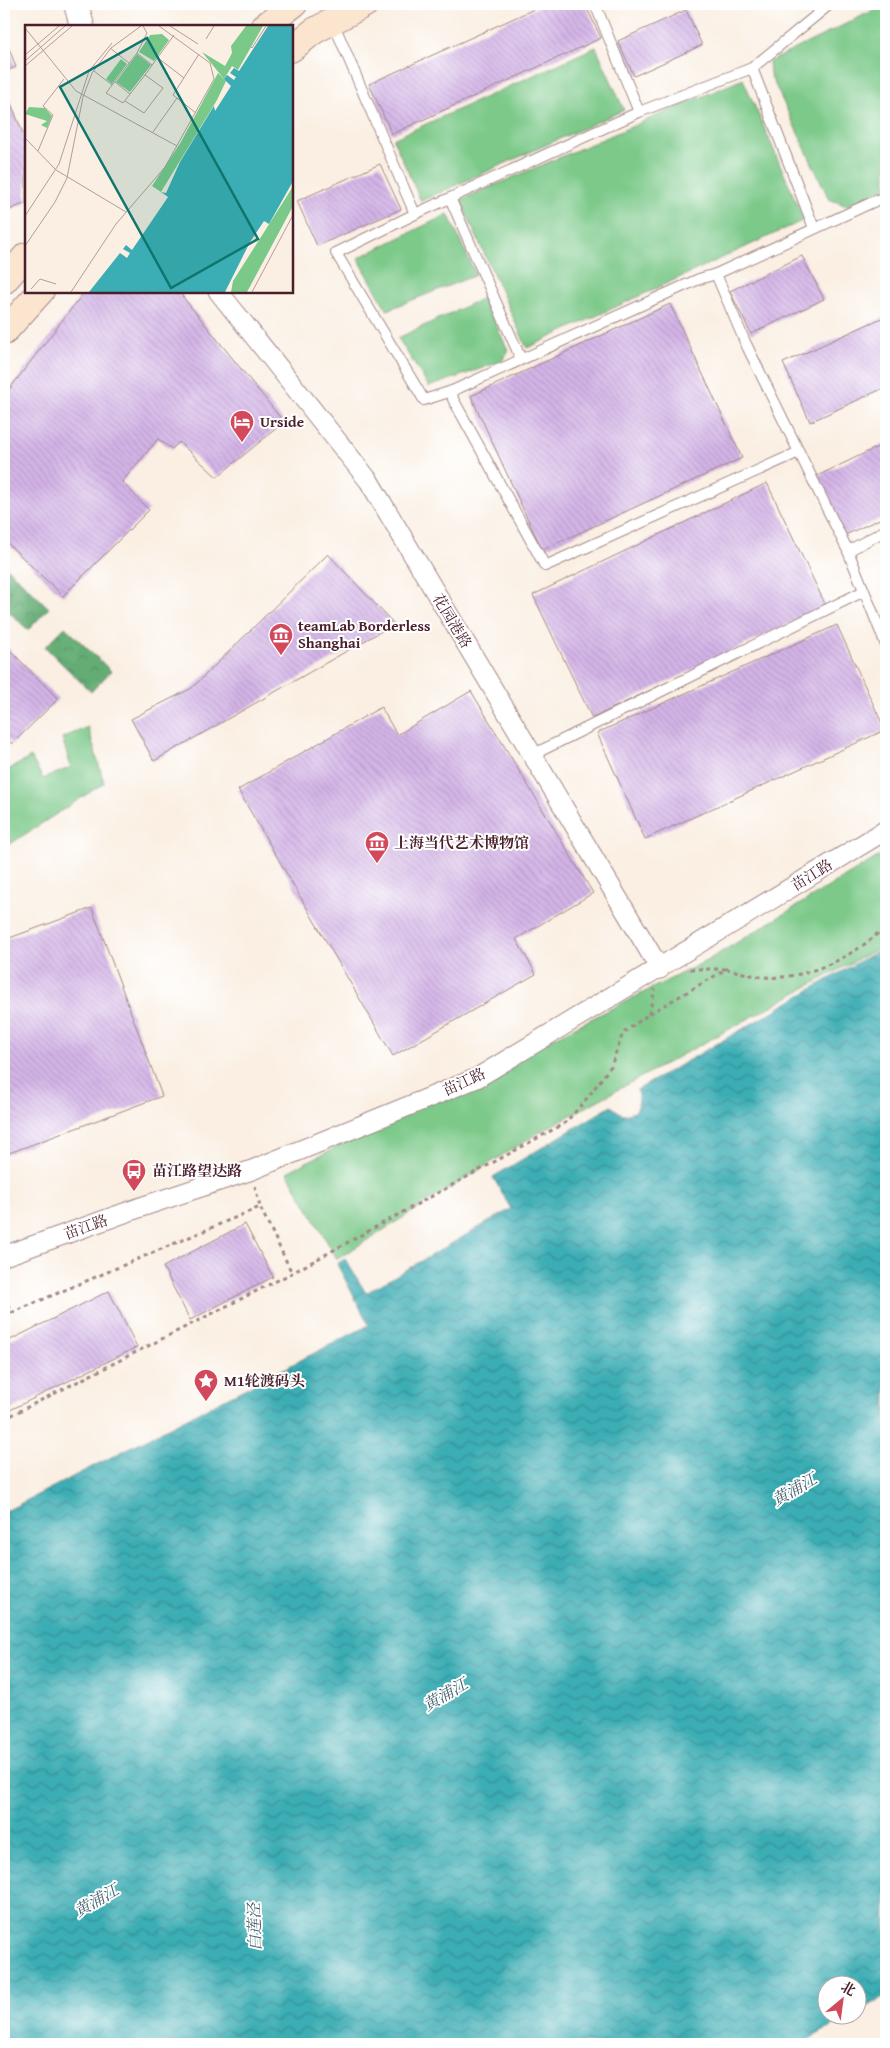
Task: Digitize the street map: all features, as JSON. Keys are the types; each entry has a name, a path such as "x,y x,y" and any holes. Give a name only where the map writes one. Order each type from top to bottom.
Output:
{"main road":[{"path":"266,25 294,4"},
{"path":"292,48 314,32 366,4"},
{"path":"4,281 25,257"},
{"path":"4,332 40,292"}],"street":[{"path":"76,4 82,25"},
{"name":"花园港路","path":"219,292 369,482 660,969"},
{"name":"苗江路","path":"4,1256 252,1170 477,1078 660,969 886,830"}],"lane":[{"path":"595,4 639,112"},
{"path":"830,4 752,68 639,112 415,214 336,253 424,400 452,391 886,196"},
{"path":"332,22 415,214"},
{"path":"752,68 814,228"},
{"path":"450,198 521,359"},
{"path":"716,274 745,342 848,551 886,645"},
{"path":"452,391 453,399 545,566 799,452"},
{"path":"848,551 886,530"},
{"path":"532,755 864,591"}],"path":[{"path":"4,1419 292,1273 565,1123 584,1102 611,1066 623,1033 649,1014 727,969 766,977 797,974 831,965 876,938 886,925"},
{"path":"252,1170 260,1207 292,1273"},
{"path":"4,1316 260,1207"},
{"path":"4,1281 11,1313"}],"green space":[{"path":"886,4 886,187 847,206 829,199 770,74 769,62"},
{"path":"596,47 624,110 421,201 393,139"},
{"path":"743,79 804,220 527,348 460,200"},
{"path":"448,214 476,275 387,310 358,258"},
{"path":"483,298 508,350 502,361 429,387 398,338"},
{"path":"4,565 49,608 28,630 4,607"},
{"path":"65,627 111,671 91,692 45,647"},
{"path":"88,727 104,783 10,844 4,837 4,772 31,757 43,779 71,767 62,738"},
{"path":"886,852 886,944 538,1133 337,1259 287,1172 708,960"}],"water":[{"path":"886,946 886,1996 868,2006 868,1976 818,1976 818,2026 833,2026 800,2044 4,2044 4,1512 369,1325 337,1264 345,1259 366,1293 511,1209 493,1177 611,1106 623,1115 635,1112 639,1101 637,1090"}],"building":[{"path":"545,4 585,4 601,38 392,134 369,84"},
{"path":"686,10 702,45 634,76 618,41"},
{"path":"4,35 16,67 4,72"},
{"path":"4,86 25,138 25,203 4,212"},
{"path":"380,164 401,209 317,246 297,201"},
{"path":"802,256 824,299 751,334 730,291"},
{"path":"84,292 179,292 284,422 217,477 179,442 172,449 158,439 122,482 149,510 63,596 4,540 4,396"},
{"path":"670,304 742,458 542,550 471,396"},
{"path":"886,316 886,387 810,422 783,363"},
{"path":"886,443 886,516 843,536 815,477"},
{"path":"767,483 826,606 592,718 533,595"},
{"name":"teamLab Borderless Shanghai","path":"328,554 394,624 154,761 131,719 192,688"},
{"path":"837,625 885,730 645,839 597,733"},
{"path":"4,644 58,699 12,744 4,736"},
{"name":"上海当代艺术博物馆","path":"471,691 593,893 516,939 536,974 393,1056 238,790 381,707 397,735"},
{"path":"92,908 162,1096 4,1155 4,940"},
{"path":"245,1224 273,1277 190,1320 163,1267"},
{"path":"109,1291 137,1347 4,1413 4,1343"}],"place":[{"name":"Urside","path":"242,443"},
{"name":"teamLab Borderless Shanghai","path":"281,656"},
{"name":"上海当代艺术博物馆","path":"377,864"},
{"name":"苗江路望达路","path":"134,1192"},
{"name":"M1轮渡码头","path":"206,1402"}],"water label":[{"name":"黄浦江","path":"794,1489"},
{"name":"黄浦江","path":"445,1694"},
{"name":"黄浦江","path":"96,1900"},
{"name":"白莲泾","path":"254,1927"}]}
